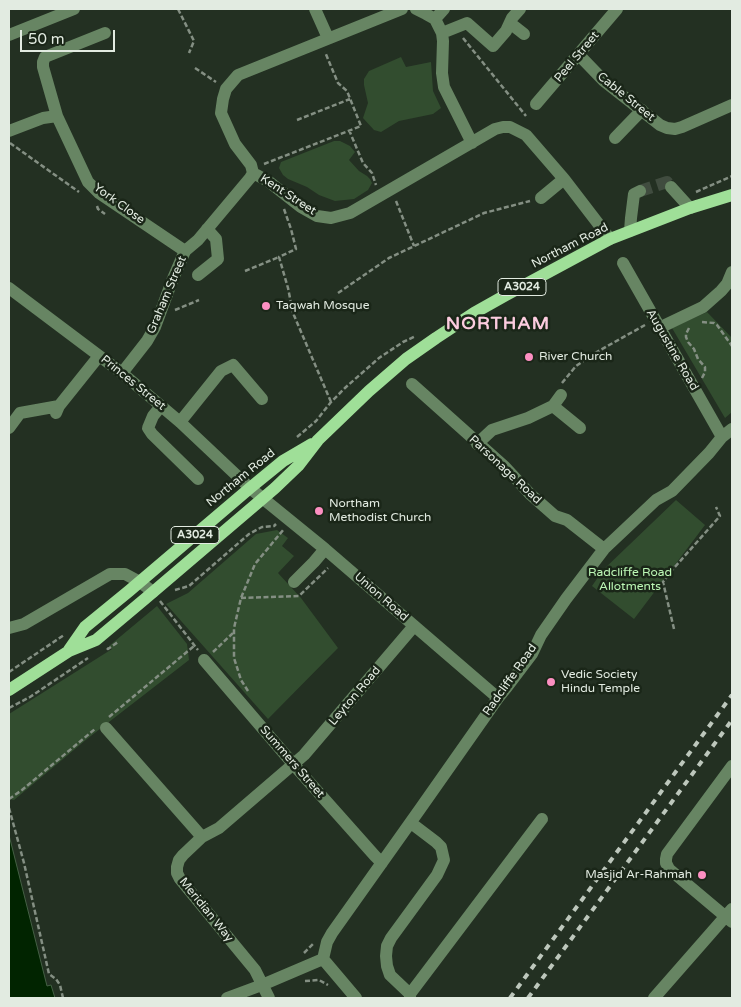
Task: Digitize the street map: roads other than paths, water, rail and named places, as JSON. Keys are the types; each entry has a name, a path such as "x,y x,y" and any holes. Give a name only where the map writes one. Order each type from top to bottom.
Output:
{"main road":[{"name":"Northam Road","path":"156,596 292,472 318,440 369,391 406,359 436,338 498,300 610,239 690,208 732,195"},
{"name":"Northam Road","path":"140,582 283,461 318,440"},
{"name":"A3024","path":"69,651 85,627 140,582"},
{"name":"A3024","path":"9,690 69,651 96,640 156,596"}],"street":[{"path":"9,35 74,9"},
{"path":"315,9 328,38 402,9"},
{"path":"416,9 435,19 442,33 444,87 472,143"},
{"path":"435,19 444,9"},
{"path":"442,33 467,24 493,46 506,31 520,9"},
{"name":"Peel Street","path":"536,104 617,9"},
{"path":"510,23 524,34"},
{"name":"York Close","path":"105,33 45,58 43,67 57,116 88,182 99,193 185,250"},
{"name":"Kent Street","path":"328,38 238,75 226,89 223,100 221,113 235,144 252,171 301,207 317,216 331,218 350,213 495,129 503,127 517,129 526,135 564,179"},
{"name":"Cable Street","path":"579,55 604,81 660,125 667,128 675,129 682,127 732,105"},
{"path":"615,138 642,110"},
{"path":"9,130 43,118 57,116"},
{"name":"Graham Street","path":"122,373 147,341 185,250 198,240 250,178 252,171"},
{"path":"541,198 564,179 610,239"},
{"path":"671,188 690,208"},
{"path":"630,231 634,194 640,191"},
{"path":"198,275 218,259 216,239 207,229"},
{"name":"Augustine Road","path":"623,263 692,385 727,433"},
{"path":"657,324 703,307 727,284 732,272"},
{"name":"Princes Street","path":"9,288 122,373 180,422 263,499"},
{"path":"9,428 20,413 57,409 99,356"},
{"path":"180,422 222,371 233,365 262,399"},
{"name":"Parsonage Road","path":"412,384 555,516 566,520 604,549"},
{"path":"477,444 492,430 528,418 553,406 561,395"},
{"path":"161,406 153,416 148,428 198,479"},
{"path":"553,406 580,428"},
{"name":"Radcliffe Road","path":"323,959 327,942 332,933 498,698 532,654 541,635 566,599 604,549 656,500 672,491 727,433"},
{"name":"Union Road","path":"263,499 325,549 498,698"},
{"path":"294,582 325,549"},
{"path":"9,628 24,624 110,574 125,574 140,582 156,596"},
{"name":"Leyton Road","path":"294,765 414,626"},
{"name":"Summers Street","path":"204,660 294,765 382,863"},
{"path":"106,728 202,837"},
{"name":"Meridian Way","path":"262,985 255,970 180,879 176,873 176,867 183,855 202,837 219,828 294,765"},
{"path":"654,998 730,916 669,869 666,863 667,854 732,766"},
{"path":"411,823 441,847 444,860 437,875 387,946 387,966 390,975 410,996 542,818"},
{"path":"227,998 323,959 356,998"},
{"path":"262,985 269,998"}],"tunnel":[{"path":"640,191 667,182 671,187"}],"railway":[{"path":"510,998 732,695"},
{"path":"528,998 732,720"}],"place":[{"name":"Taqwah Mosque","path":"266,306"},
{"name":"River Church","path":"529,357"},
{"name":"Northam Methodist Church","path":"319,511"},
{"name":"Vedic Society Hindu Temple","path":"551,682"},
{"name":"Masjid Ar-Rahmah","path":"702,875"}],"district":[{"name":"NORTHAM","path":"498,324"}],"park label":[{"name":"Radcliffe Road Allotments","path":"630,580"}]}
